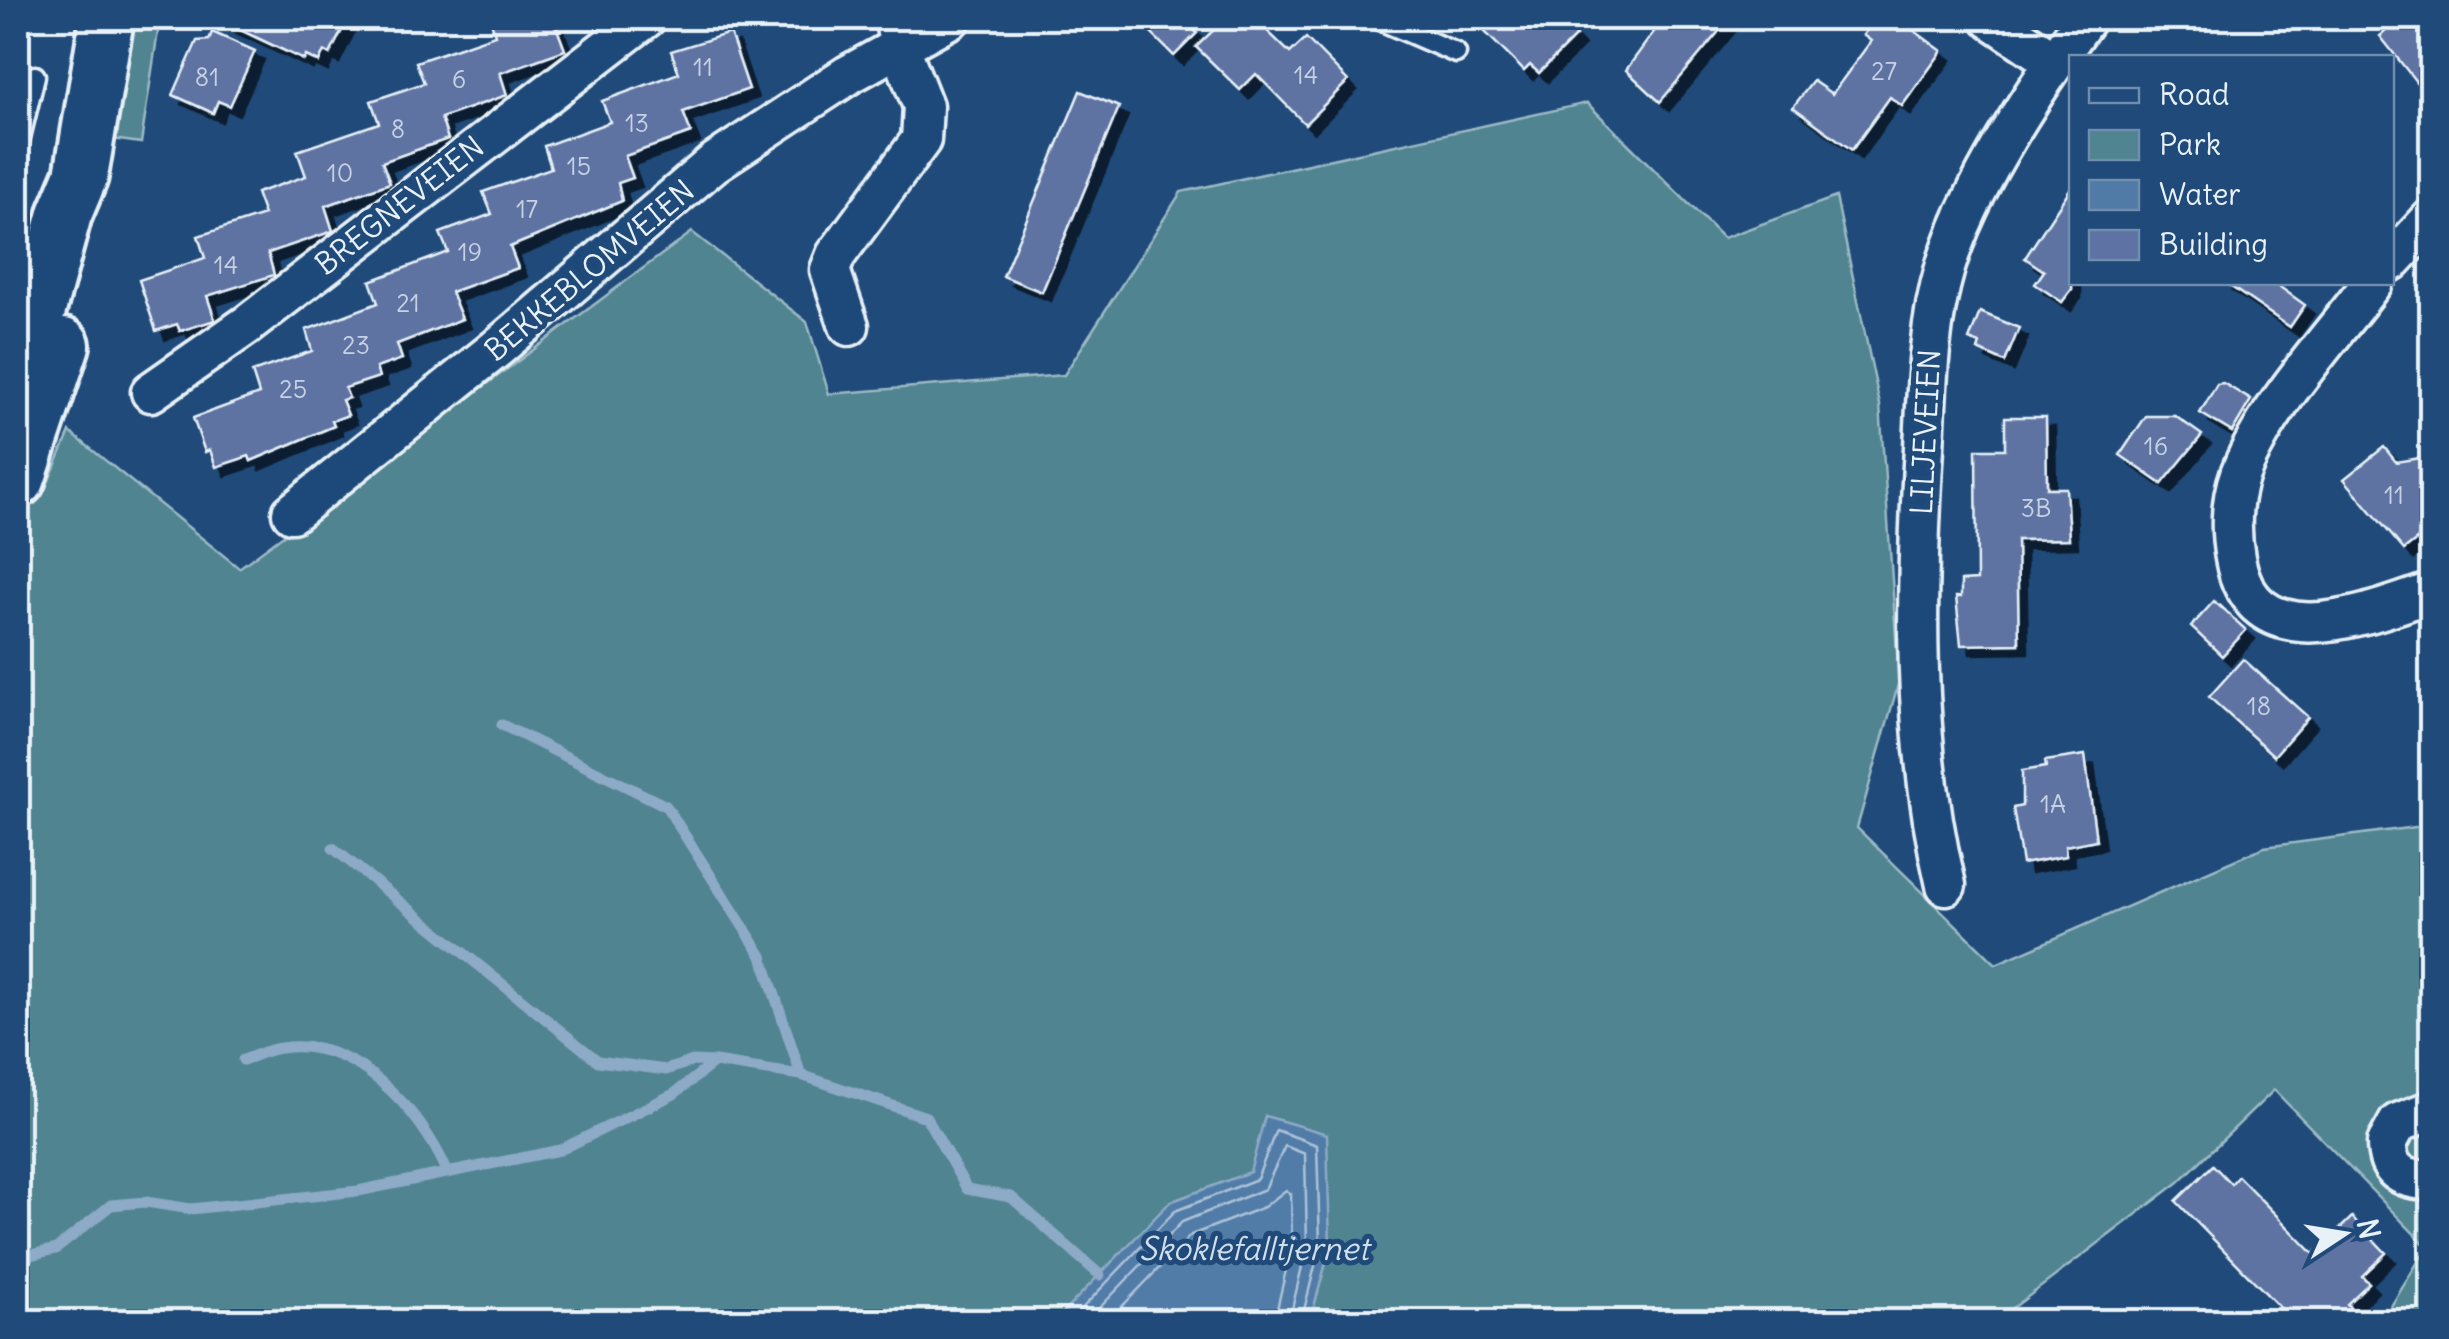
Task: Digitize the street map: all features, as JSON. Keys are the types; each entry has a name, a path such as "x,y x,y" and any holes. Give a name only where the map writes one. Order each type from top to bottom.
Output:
{"main road":[{"path":"18,480 24,389 65,214 82,176 106,18"}],"street":[{"name":"BREGNEVEIEN","path":"151,392 247,325 646,18"},
{"name":"BEKKEBLOMVEIEN","path":"292,513 496,349 714,163 896,25 950,18"},
{"path":"1990,18 2054,62"},
{"name":"LILJEVEIEN","path":"1946,885 1932,827 1919,642 1918,543 1930,335 1946,266 1970,206 2054,62 2086,18"},
{"path":"849,326 830,270 836,255 921,140 924,121 896,25"},
{"path":"2394,259 2432,218"},
{"path":"2371,285 2246,458 2237,480 2232,517 2236,570 2257,604 2306,624 2330,624 2432,592"},
{"path":"2432,1110 2408,1116 2390,1133 2387,1144 2391,1167 2400,1176 2432,1180"}],"lane":[{"path":"1375,18 1456,53"},
{"path":"18,146 35,76"}],"green space":[{"path":"88,18 160,18 141,143 69,133"},
{"path":"1587,103 1723,238 1836,197 1880,405 1899,681 1857,828 1996,964 2264,847 2431,825 2431,1321 2382,1321 2427,1247 2274,1090 2179,1182 1996,1321 1310,1321 1330,1248 1265,1117 1251,1172 1170,1202 1055,1321 18,1321 18,459 46,487 70,432 239,568 692,232 807,322 829,394 1064,375 1181,192"}],"water":[{"name":"Skoklefalltjernet","path":"1265,1116 1327,1134 1330,1248 1310,1321 1055,1321 1170,1202 1250,1172"}],"building":[{"path":"215,18 348,18 330,54 324,51 319,62 306,56 304,60"},
{"path":"490,18 553,18 565,50 500,73 507,95 441,118 448,139 382,162 390,183 325,206 333,231 268,253 274,275 207,296 215,320 180,331 177,324 156,331 139,280 205,258 198,236 264,215 256,193 306,176 297,151 379,123 371,101 424,83 416,62 495,35"},
{"path":"1136,18 1182,18 1197,33 1174,56"},
{"path":"1226,18 1254,18 1290,53 1306,38 1348,81 1305,124 1256,74 1240,90 1196,47"},
{"path":"1471,18 1557,18 1576,36 1539,73 1530,65 1524,71"},
{"path":"1664,18 1730,18 1660,102 1626,70"},
{"path":"1876,18 1897,18 1942,51 1902,106 1890,97 1852,150 1793,107 1813,81 1832,94 1871,41 1863,35"},
{"path":"2403,18 2432,18 2432,102 2380,36"},
{"path":"212,32 255,51 230,106 218,101 213,113 173,95 197,41 209,40"},
{"path":"730,33 749,89 683,112 691,133 625,156 633,178 618,183 622,201 510,247 518,268 451,292 462,319 397,344 402,359 376,368 379,377 345,388 349,398 342,400 348,415 332,421 334,426 251,461 249,456 216,467 210,450 205,452 193,418 259,394 252,372 312,351 306,330 378,303 370,281 448,252 440,233 492,214 483,192 551,168 544,146 610,122 602,101 679,73 671,51"},
{"path":"1080,91 1119,107 1042,292 1003,276"},
{"path":"2069,191 2072,289 2062,302 2035,284 2044,271 2025,258"},
{"path":"2228,285 2277,285 2305,305 2290,327"},
{"path":"1980,312 2019,328 2005,362 1978,350 1980,344 1969,340"},
{"path":"2223,383 2251,400 2232,432 2200,413 2217,384"},
{"path":"2146,416 2175,416 2202,435 2162,484 2120,455"},
{"path":"2005,417 2046,417 2047,488 2066,488 2069,539 2017,540 2019,644 1961,645 1956,597 1961,597 1961,581 1977,580 1976,449 2005,449"},
{"path":"2384,447 2396,462 2432,456 2432,528 2404,550 2344,479"},
{"path":"2214,601 2246,630 2222,656 2191,627"},
{"path":"2243,659 2308,717 2274,756 2209,697"},
{"path":"2085,755 2096,840 2065,846 2066,856 2022,864 2013,808 2022,806 2022,771 2046,767 2045,761"},
{"path":"2213,1165 2231,1184 2238,1176 2314,1254 2352,1217 2386,1253 2362,1276 2369,1283 2347,1304 2364,1322 2294,1322 2176,1201"}],"waterway":[{"path":"502,725 666,806 762,956 801,1075"},
{"path":"333,848 598,1061 666,1070 693,1061 715,1062"},
{"path":"243,1060 276,1049 308,1048 334,1054 358,1066 402,1102 420,1124 447,1171"},
{"path":"18,1258 56,1249 111,1205 146,1202 191,1209 358,1191 560,1150 674,1094 715,1062 801,1075 926,1117 967,1189 1011,1197 1100,1275"}]}
